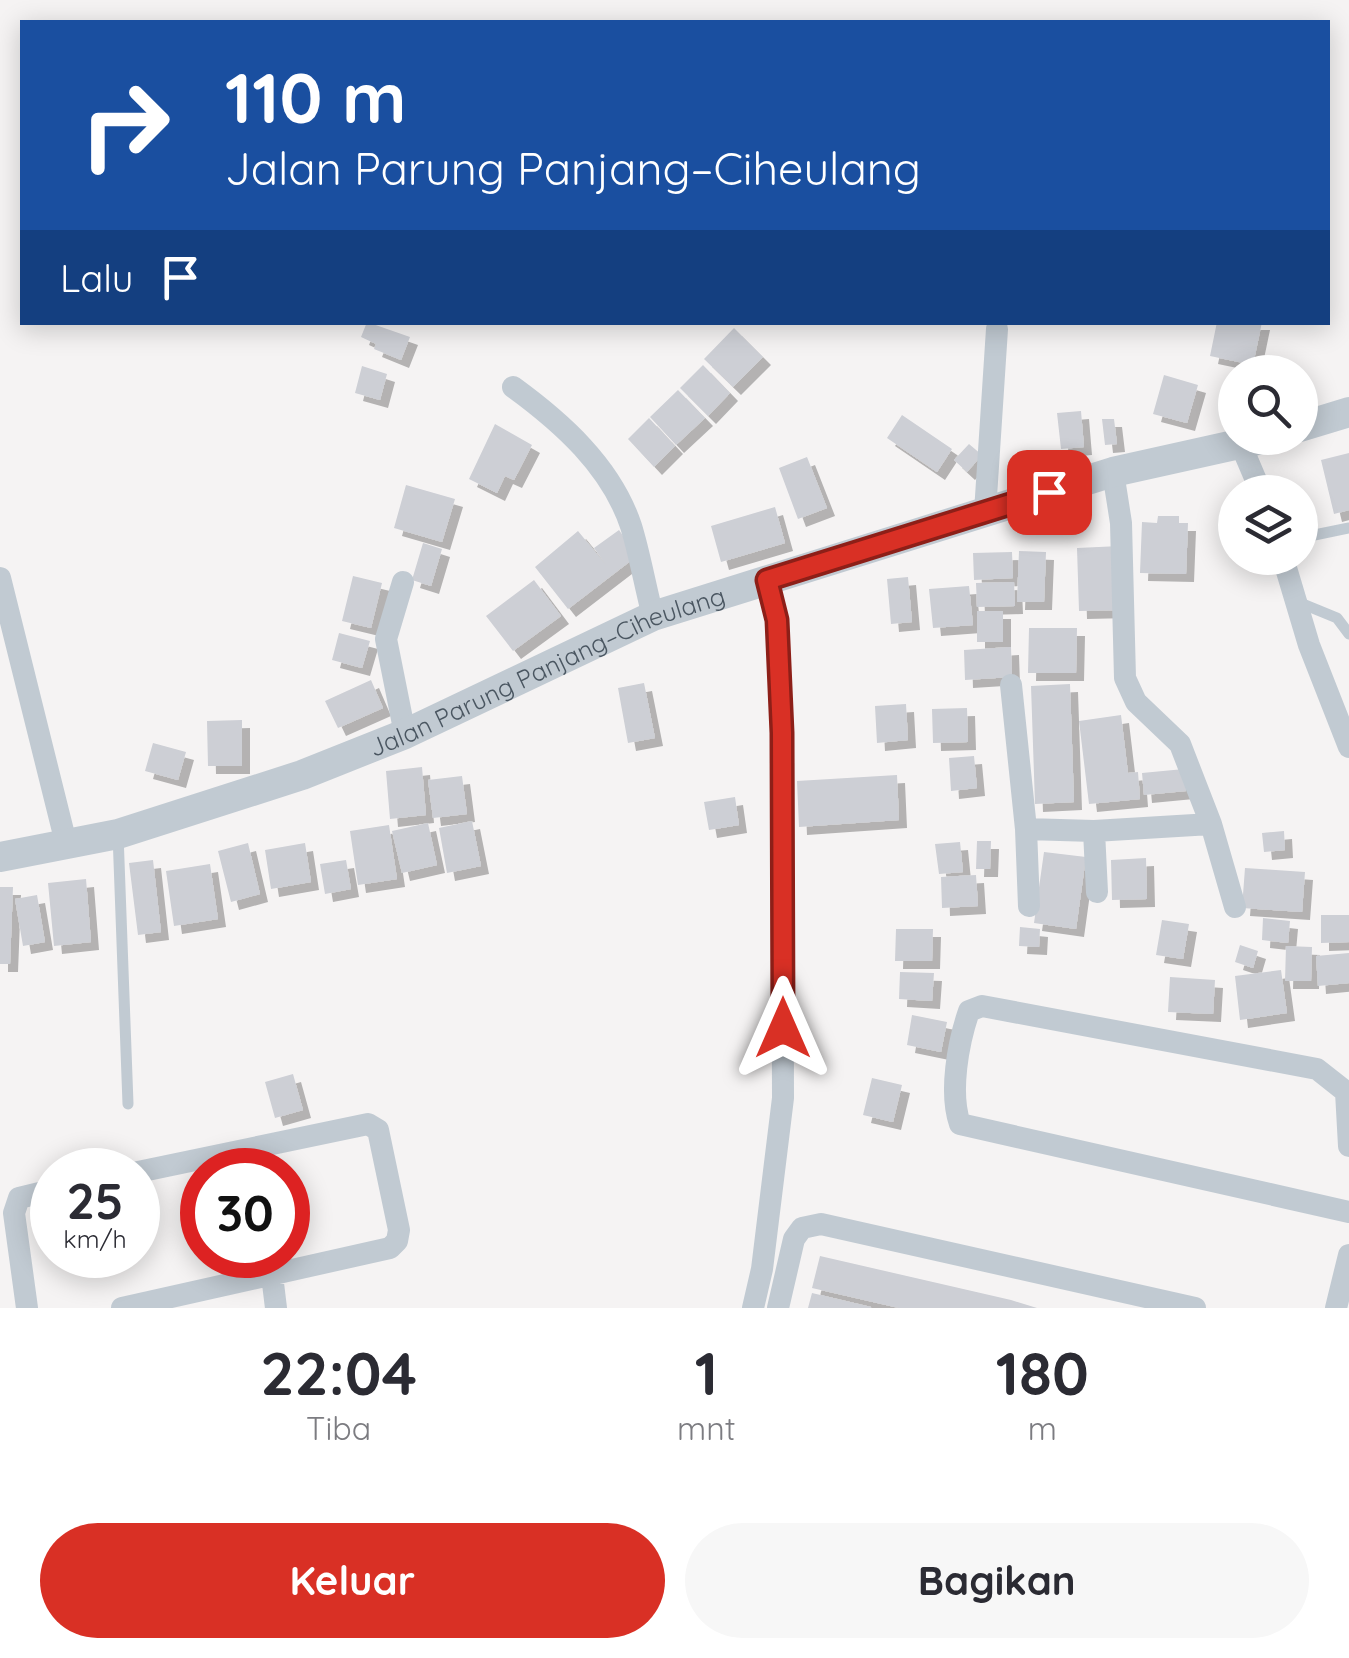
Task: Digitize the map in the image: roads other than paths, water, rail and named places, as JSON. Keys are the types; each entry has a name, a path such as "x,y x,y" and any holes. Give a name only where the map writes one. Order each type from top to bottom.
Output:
{"street":[{"path":"984,512 997,330"},
{"path":"513,386 569,433 612,488 630,523 653,616"},
{"path":"1318,421 1349,412"},
{"name":"Jalan Parung Panjang–Ciheulang","path":"0,857 118,834 302,776 405,734 653,616 1113,472 1218,449"},
{"path":"1113,472 1121,523 1126,678 1136,702 1180,744 1211,824 1235,907"},
{"path":"1287,575 1318,672 1349,748"},
{"path":"0,578 66,843"},
{"path":"753,1308 767,1236 784,1098 782,733 777,620 767,580"},
{"path":"402,582 386,639 405,734"},
{"path":"1011,685 1026,829 1029,906"},
{"path":"1026,829 1094,831 1211,824"},
{"path":"1094,831 1096,892"},
{"path":"1349,1146 1346,1092 1317,1070 982,1006 968,1011 962,1028 955,1108 960,1124 1349,1212"},
{"path":"250,1148 357,1125 368,1124 378,1130 399,1230 397,1241 390,1248 310,1266"},
{"path":"27,1308 14,1213 19,1198 30,1195"},
{"path":"778,1308 794,1239 802,1228 821,1224 1195,1308"},
{"path":"1336,1308 1349,1255"},
{"path":"122,1308 155,1304 260,1278"},
{"path":"272,1278 276,1308"}],"lane":[{"path":"1318,534 1349,528"},
{"path":"1294,600 1337,618 1349,634"},
{"path":"118,834 128,1104"}]}
